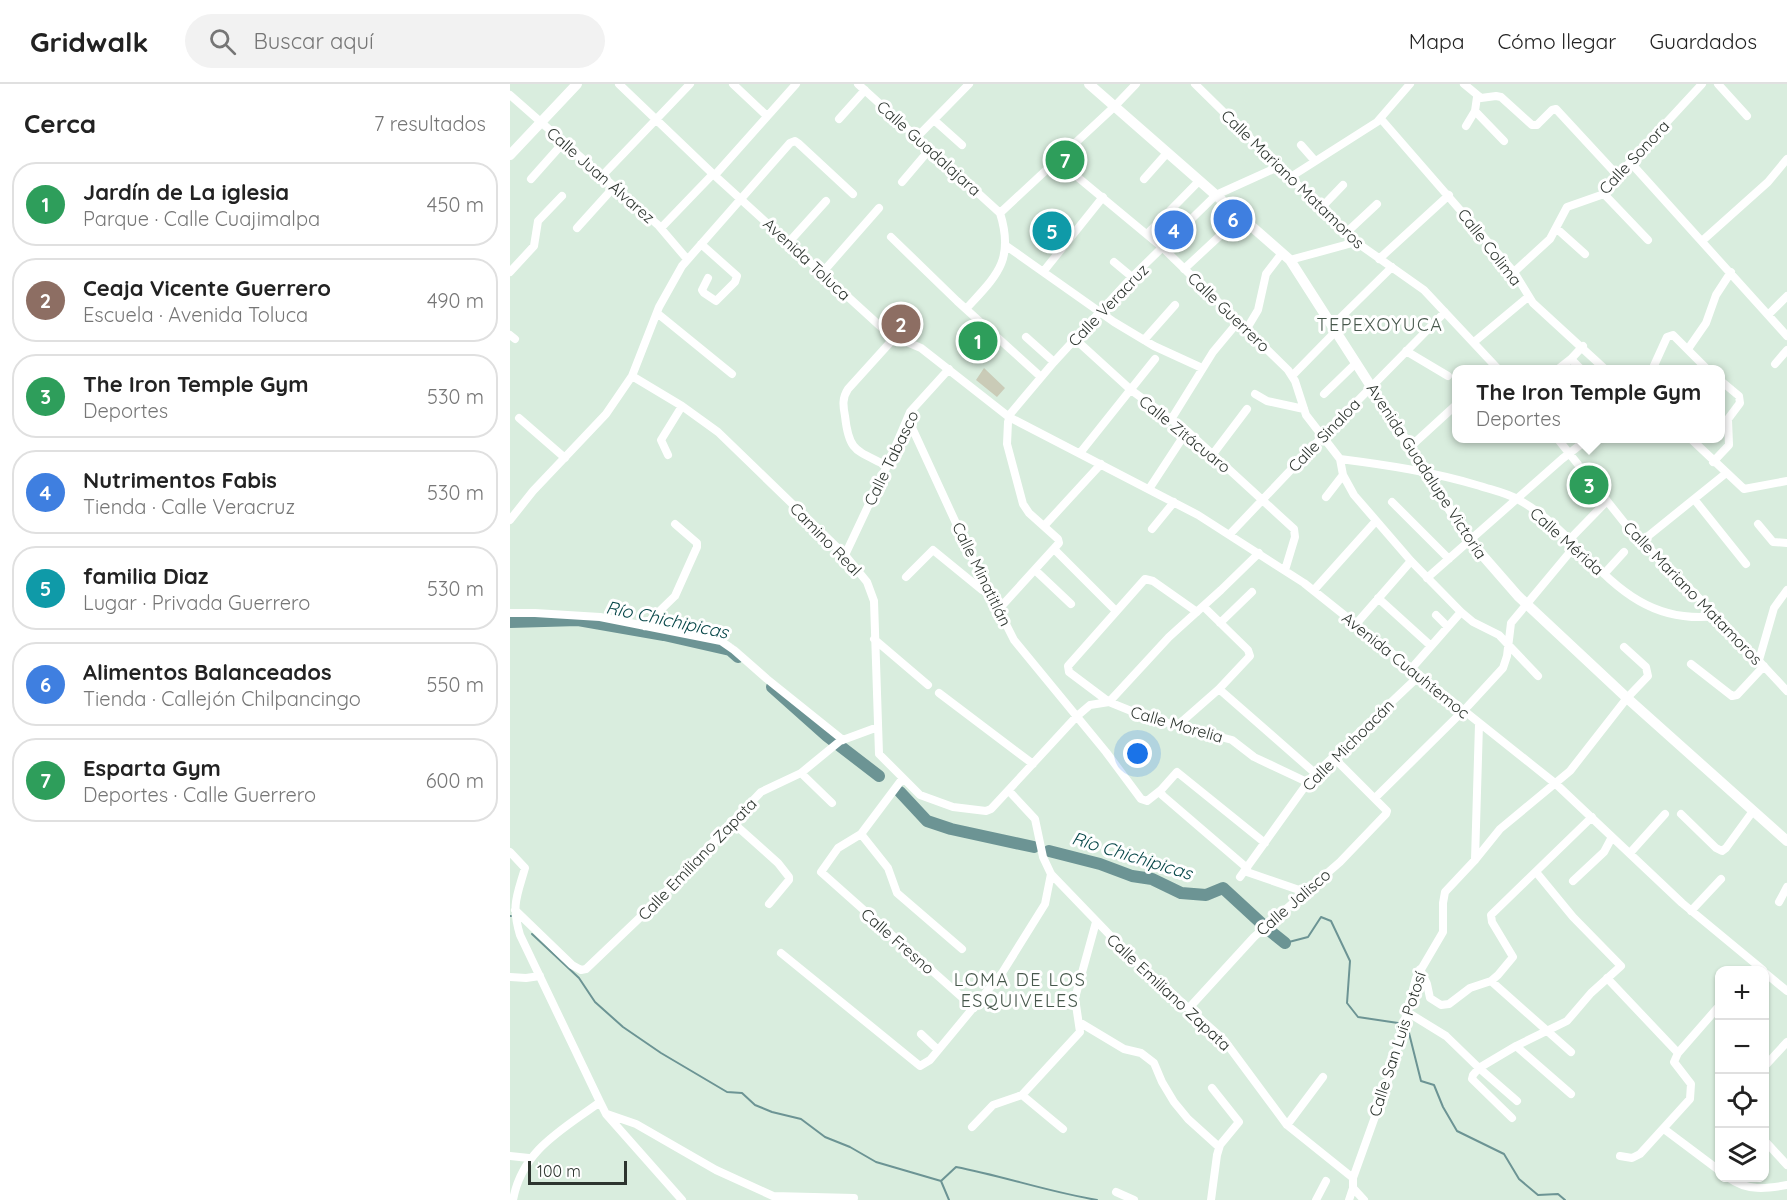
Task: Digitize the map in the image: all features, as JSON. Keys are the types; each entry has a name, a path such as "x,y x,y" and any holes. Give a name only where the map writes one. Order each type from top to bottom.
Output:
{"main road":[{"path":"510,155 578,84"},
{"name":"Avenida Guadalupe Victoria","path":"1089,84 1286,256 1470,541 1526,604 1787,841"}],"street":[{"name":"Avenida Toluca","path":"619,84 873,320 895,337 921,348 1009,417"},
{"path":"601,177 690,84"},
{"path":"733,84 767,116"},
{"path":"661,228 796,84"},
{"name":"Calle Guadalajara","path":"858,84 1000,213"},
{"path":"917,137 969,84"},
{"path":"966,309 999,272 1004,260 1005,245 1000,213 1136,84"},
{"path":"1289,178 1381,119 1410,84"},
{"path":"1464,84 1477,96 1501,98 1532,125 1540,123 1554,109 1558,111 1618,176"},
{"name":"Calle Sonora","path":"1514,272 1546,243 1571,204 1604,194 1630,162 1702,84"},
{"path":"1718,84 1747,116"},
{"name":"Calle Mariano Matamoros","path":"1197,85 1356,242 1418,284 1494,365"},
{"path":"839,119 865,90"},
{"name":"Calle Juan Álvarez","path":"510,95 661,228 687,259"},
{"path":"1466,126 1475,111 1477,96"},
{"path":"1475,111 1504,141"},
{"name":"Calle Colima","path":"1381,119 1514,272 1528,297 1602,365"},
{"path":"934,120 962,145"},
{"path":"510,520 533,491 606,414 632,375 657,313 687,259 790,143 795,141 854,194"},
{"path":"531,179 563,143"},
{"path":"1301,145 1315,161"},
{"path":"903,182 930,148"},
{"path":"1144,179 1167,153"},
{"path":"1702,241 1768,182 1787,159"},
{"name":"Calle Guerrero","path":"1057,160 1163,248 1292,376 1304,409 1340,459"},
{"path":"1630,162 1787,336"},
{"name":"Calle Veracruz","path":"1009,417 1054,362 1132,277 1216,195 1278,166"},
{"path":"1147,234 1199,181"},
{"path":"1321,208 1342,185"},
{"path":"577,228 614,187"},
{"path":"1604,194 1648,240"},
{"path":"1379,259 1449,195"},
{"path":"510,272 534,246 538,221 562,196"},
{"path":"1043,272 1103,197"},
{"path":"789,242 826,201"},
{"path":"1347,232 1377,204"},
{"path":"822,273 879,208"},
{"path":"1184,269 1240,217"},
{"path":"1556,228 1585,254"},
{"path":"891,237 1041,377"},
{"path":"1246,330 1258,310 1266,274 1286,256 1356,242"},
{"path":"701,244 737,276 735,282 716,301 702,290 708,278"},
{"path":"1005,245 1100,313 1144,340 1202,368"},
{"path":"1114,262 1132,277"},
{"path":"1292,376 1392,267"},
{"path":"1688,349 1706,323 1716,295 1731,272"},
{"path":"1768,315 1787,296"},
{"path":"1474,342 1528,297"},
{"name":"Calle Guerrero","path":"1144,340 1175,305"},
{"name":"Calle Sinaloa","path":"1230,534 1445,312"},
{"path":"657,313 732,374"},
{"path":"1172,418 1202,368 1238,322"},
{"path":"1654,365 1670,335 1677,337 1704,365"},
{"path":"887,466 851,445 847,435 843,399 848,389 895,337"},
{"path":"1026,337 1054,362"},
{"name":"Calle Zitácuaro","path":"1076,339 1131,390 1187,431 1294,529 1295,537 1285,570"},
{"path":"1563,365 1583,346"},
{"path":"1775,364 1787,350"},
{"path":"1406,351 1448,376"},
{"path":"1080,453 1155,359"},
{"path":"1571,359 1578,365"},
{"path":"1324,394 1356,363"},
{"name":"Calle Tabasco","path":"845,555 910,412 949,369"},
{"name":"Camino Real","path":"632,375 718,432 845,555 867,582 874,601 879,754 921,795 953,807 988,810 1009,791 1076,717 1090,705 1109,702"},
{"path":"1713,462 1729,445 1728,419 1740,403 1739,396 1725,384"},
{"path":"1255,394 1267,401 1304,409"},
{"path":"668,455 661,440 682,406"},
{"path":"1410,447 1452,409"},
{"path":"1213,454 1247,410"},
{"path":"999,609 1059,541 1029,513 1023,504 1007,444 1009,417"},
{"name":"Avenida Cuauhtemoc","path":"1009,417 1174,502 1230,534 1314,590 1556,784 1751,966"},
{"path":"519,418 565,458"},
{"name":"Calle Minatitlán","path":"908,419 1014,640 1143,801 1161,789"},
{"path":"1149,489 1187,431"},
{"name":"Calle Mariano Matamoros","path":"1561,443 1606,502 1641,541 1717,616 1787,691"},
{"path":"1427,578 1583,443"},
{"path":"1695,443 1740,488 1747,490 1787,481"},
{"path":"1340,459 1343,475 1354,495 1375,522 1461,612 1508,643 1538,676"},
{"name":"Calle Mérida","path":"1340,459 1427,473 1467,482 1518,499 1542,516 1604,574 1640,602 1681,615 1717,616"},
{"path":"1044,526 1101,464"},
{"path":"1641,541 1725,474"},
{"path":"1326,497 1343,475"},
{"path":"1694,499 1746,564"},
{"path":"1152,529 1174,502"},
{"path":"1392,502 1449,559"},
{"path":"1334,758 1375,798 1503,668 1508,656 1511,623 1606,502"},
{"path":"1314,590 1375,522"},
{"path":"644,626 675,596 697,547 697,543 675,524"},
{"path":"1758,524 1773,542 1787,543"},
{"path":"1054,549 1116,611 1142,582 1149,579 1220,623 1250,654 1249,658 1220,689 1178,725"},
{"path":"906,577 933,550 982,590 991,593"},
{"path":"1604,574 1624,552"},
{"path":"1109,702 1154,652 1259,553"},
{"path":"1356,624 1411,561"},
{"path":"1035,570 1071,604"},
{"path":"1691,664 1732,696 1737,695 1761,663 1774,608 1786,590"},
{"path":"1220,623 1252,592"},
{"path":"1378,598 1431,646"},
{"name":"Calle Morelia","path":"1116,611 1068,666 1069,672 1109,702 1146,717 1232,740 1254,757 1307,782"},
{"path":"1411,669 1461,612"},
{"path":"510,613 600,617 727,644 839,742"},
{"path":"1436,615 1448,627"},
{"path":"874,639 928,686"},
{"name":"Calle San Luis Potosí","path":"1349,1200 1353,1178 1390,1075 1420,969 1443,932 1445,892 1500,829 1556,784 1579,761 1649,673 1644,664 1624,647"},
{"name":"Calle Michoacán","path":"1244,872 1307,782 1419,676"},
{"path":"1220,689 1316,774"},
{"path":"939,693 1033,764"},
{"path":"1475,860 1479,724"},
{"name":"Calle Emiliano Zapata","path":"515,910 572,965 581,970 586,969 652,906 731,821 765,789 801,773 839,742 878,728"},
{"path":"1265,843 1177,772 1161,789 1162,795 1244,872 1305,892"},
{"path":"801,773 832,803"},
{"path":"903,778 861,834 888,868 897,893 962,949"},
{"name":"Calle Emiliano Zapata","path":"1009,791 1035,819 1043,858 1051,874 1096,922 1224,1040 1287,1125 1353,1178"},
{"name":"Calle Jalisco","path":"1189,1008 1254,937 1340,862 1384,816 1387,810 1375,798"},
{"path":"1681,814 1722,851 1754,811"},
{"path":"1630,853 1665,814"},
{"path":"1420,969 1430,998 1441,1005 1449,1004 1470,988 1491,981 1498,975 1513,957 1492,922 1491,915 1592,817"},
{"path":"731,821 778,863 789,877 769,904"},
{"name":"Calle Fresno","path":"861,834 838,848 821,869 822,873 974,1008"},
{"path":"1573,880 1604,852 1612,837"},
{"path":"510,852 525,868 516,893 515,910 520,935 600,1102 606,1114 682,1200"},
{"path":"1512,1118 1472,1079 1473,1075 1479,1068 1516,1046 1570,1019 1591,993 1621,964 1573,917 1536,872"},
{"path":"782,953 920,1066 930,1060 1002,973 1045,904 1051,874"},
{"path":"1691,911 1721,879"},
{"path":"1779,902 1787,887"},
{"path":"972,1126 993,1105 1022,1095 1080,1032 1075,1007 1076,992 1096,922"},
{"path":"510,977 540,976"},
{"name":"Avenida Cuauhtemoc","path":"1769,976 1787,991"},
{"path":"1607,978 1678,1053"},
{"path":"1491,981 1570,1052"},
{"path":"1620,1156 1636,1157 1691,1097 1691,1084 1674,1062 1678,1053 1715,1010"},
{"path":"1407,1012 1446,1036 1517,1101"},
{"path":"1079,1022 1124,1049 1141,1053 1154,1063 1174,1102 1188,1119 1219,1147"},
{"path":"921,1034 938,1050"},
{"path":"1769,1062 1787,1042"},
{"path":"1516,1046 1571,1094"},
{"path":"1287,1125 1323,1077"},
{"path":"1211,1200 1219,1147 1239,1123 1212,1089"},
{"path":"1022,1095 1064,1130"},
{"path":"513,1200 529,1158 542,1144 600,1102"},
{"path":"606,1114 636,1124 716,1170 772,1196 854,1198"},
{"path":"1664,1129 1715,1168"},
{"path":"1769,1145 1787,1165"},
{"path":"510,1156 529,1158"},
{"path":"1316,1200 1326,1181"},
{"path":"1736,1182 1751,1188 1787,1185"},
{"path":"1353,1188 1364,1200"},
{"path":"1116,1192 1134,1200"}],"green space":[{"path":"975,324 995,343 982,356 961,338"},
{"path":"984,368 1005,388 997,397 976,380"}],"waterway":[{"name":"Río Chichipicas","path":"510,622 578,620 664,635 730,650 738,657"},
{"name":"Río Chichipicas","path":"772,687 827,736 879,776"},
{"name":"Río Chichipicas","path":"900,792 927,821 951,829 1034,847"},
{"name":"Río Chichipicas","path":"1049,851 1100,864 1132,876 1152,879 1181,893 1206,895 1223,888 1261,923"},
{"path":"1285,943 1308,937 1321,917 1331,921 1350,961 1347,1003 1358,1017 1398,1023"},
{"name":"Río Chichipicas","path":"1270,931 1285,943"},
{"path":"532,934 579,978 595,1002 623,1027 661,1053 727,1092 742,1093 755,1105 801,1119 825,1137 850,1147 876,1162 941,1181"},
{"path":"1409,1033 1421,1081 1434,1085 1457,1131 1504,1154 1519,1179 1538,1195 1558,1194 1565,1200"},
{"path":"941,1181 956,1167 1097,1200"},
{"path":"941,1181 949,1200"}],"place":[{"name":"Esparta Gym","path":"1065,160"},
{"name":"Alimentos Balanceados","path":"1233,219"},
{"name":"Nutrimentos Fabis","path":"1174,230"},
{"name":"familia Diaz","path":"1052,231"},
{"name":"Ceaja Vicente Guerrero","path":"901,324"},
{"name":"Jardín de La iglesia","path":"978,341"},
{"name":"The Iron Temple Gym","path":"1589,485"}],"district":[{"name":"TEPEXOYUCA","path":"1380,325"},
{"name":"LOMA DE LOS ESQUIVELES","path":"1020,990"}]}
